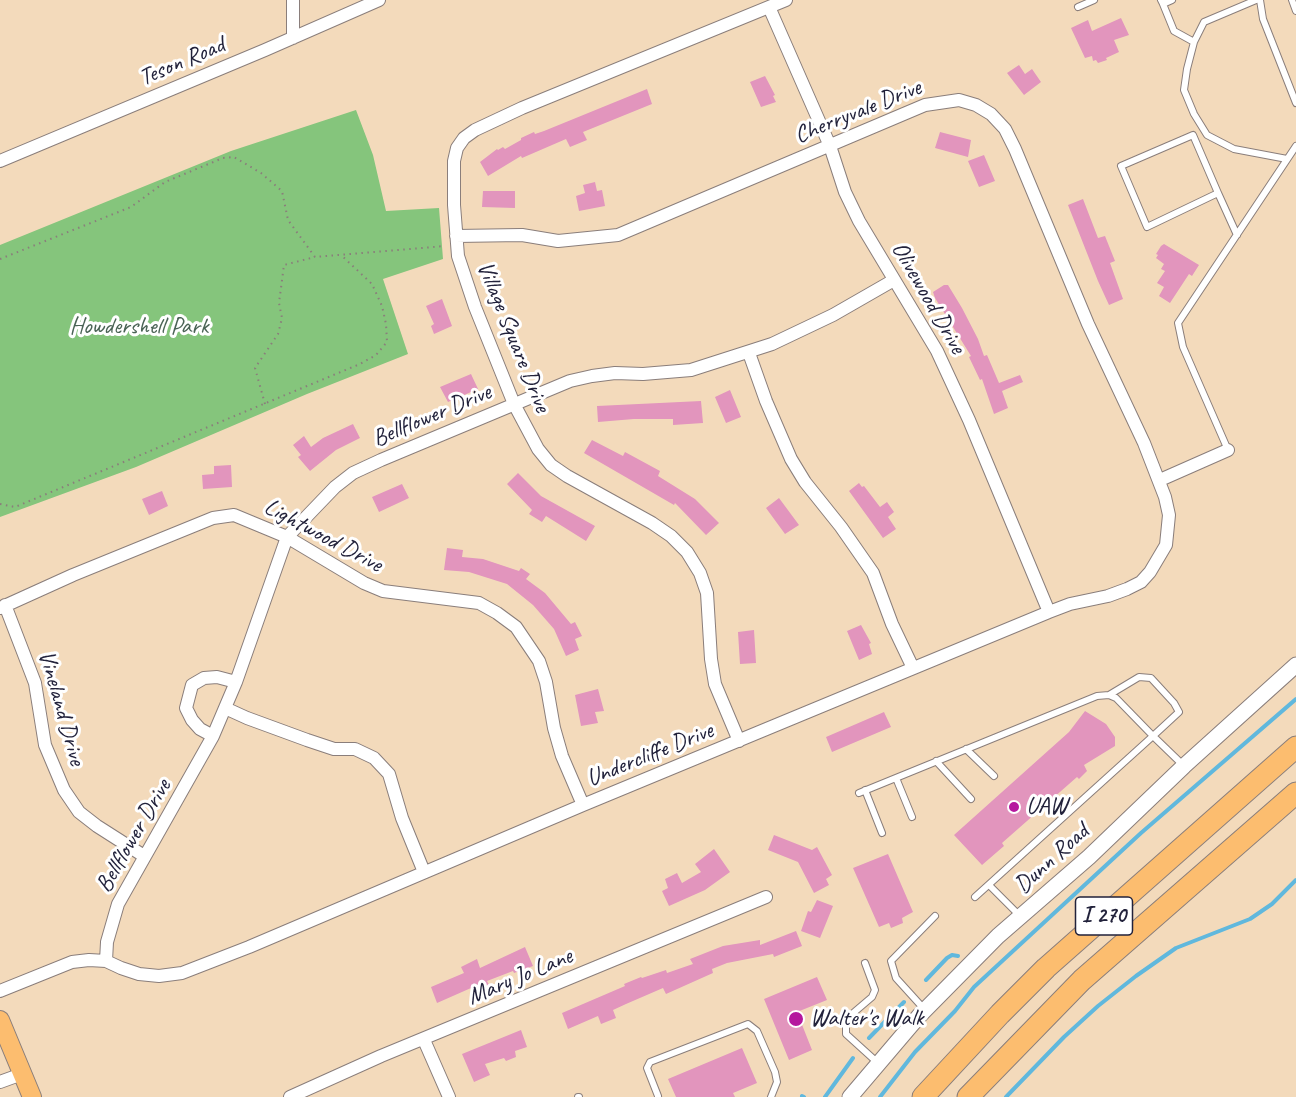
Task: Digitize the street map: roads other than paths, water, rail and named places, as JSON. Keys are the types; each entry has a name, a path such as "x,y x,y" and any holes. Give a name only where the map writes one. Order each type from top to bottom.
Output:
{"highway":[{"name":"I 270","path":"923,1097 1046,968 1296,747"},
{"name":"I 270","path":"968,1097 1082,980 1296,793"}],"main road":[{"path":"0,1020 32,1097"}],"street":[{"path":"293,0 293,38"},
{"name":"Teson Road","path":"0,161 379,0"},
{"name":"Village Square Drive","path":"739,741 715,684 707,593 700,573 687,552 671,536 652,523 551,465 538,449 514,404 463,276 457,240 454,161 457,148 464,138 475,130 522,108 786,0"},
{"name":"Olivewood Drive","path":"769,7 830,146 845,192 859,221 938,351 1049,612"},
{"name":"Cherryvale Drive","path":"457,240 522,235 558,241 618,236 925,105 959,100 976,105 991,114 1005,129 1015,149 1088,324 1160,480"},
{"name":"Bellflower Drive","path":"105,961 111,922 118,904 213,736 236,682 287,537 334,487 353,473 570,381 591,376 691,370 749,353 803,331 894,280"},
{"path":"749,353 766,401 791,459 805,482 841,527 873,573 892,624 913,668"},
{"path":"1160,480 1228,450"},
{"name":"Undercliffe Drive","path":"0,991 72,962 89,960 105,961 140,974 159,976 182,973 1049,612 1070,604 1108,596 1141,582 1166,545 1169,532 1169,515 1160,480"},
{"name":"Lightwood Drive","path":"3,606 213,518 234,515 287,537 364,583 383,591 479,603 516,627 539,661 546,682 554,728 562,756 583,805"},
{"name":"Vineland Drive","path":"3,606 35,683 45,745 64,790 79,812 144,856"},
{"name":"Dunn Road","path":"850,1097 925,1010 998,936 1089,857 1184,766 1296,665"},
{"path":"213,736 196,724 186,708 192,685 204,678 217,677 236,682"},
{"path":"225,708 307,740 334,748 355,749 374,758 390,774 402,818 424,872"},
{"name":"Mary Jo Lane","path":"290,1097 381,1056 766,897"},
{"path":"424,1040 449,1097"},
{"path":"0,1082 22,1074"}],"lane":[{"path":"1078,7 1094,0"},
{"path":"1172,0 1162,2 1174,31 1194,42"},
{"path":"1287,159 1234,149 1207,135 1194,114 1184,90 1194,42 1204,22 1258,0 1263,19 1296,103"},
{"path":"1292,0 1296,11"},
{"path":"1218,193 1147,226 1121,166 1193,135 1237,235"},
{"path":"1228,450 1183,347 1178,323 1296,146"},
{"path":"882,832 862,791 1097,696 1109,695 1139,676 1151,678 1174,703 1179,712 975,897"},
{"path":"1109,695 1116,698 1184,766"},
{"path":"966,749 994,776"},
{"path":"936,761 971,799"},
{"path":"896,778 912,817"},
{"path":"989,885 1021,917"},
{"path":"925,1010 897,978 891,961 935,916"},
{"path":"865,963 875,990 872,997 852,1014 846,1024 846,1034 878,1063"},
{"path":"658,1096 648,1068 650,1062 748,1024 757,1031 775,1072 777,1082 771,1097"}],"waterway":[{"path":"880,1097 915,1052 955,1011 974,987 1141,833 1296,699"},
{"path":"1006,1097 1064,1037 1136,976 1176,948 1250,919 1272,904 1296,880"},
{"path":"926,980 947,958 952,955 958,956"},
{"path":"869,1038 904,1002"},
{"path":"825,1097 853,1058"}],"place":[{"name":"UAW","path":"1014,807"},
{"name":"Walter's Walk","path":"796,1019"}],"park label":[{"name":"Howdershell Park","path":"139,327"}]}
